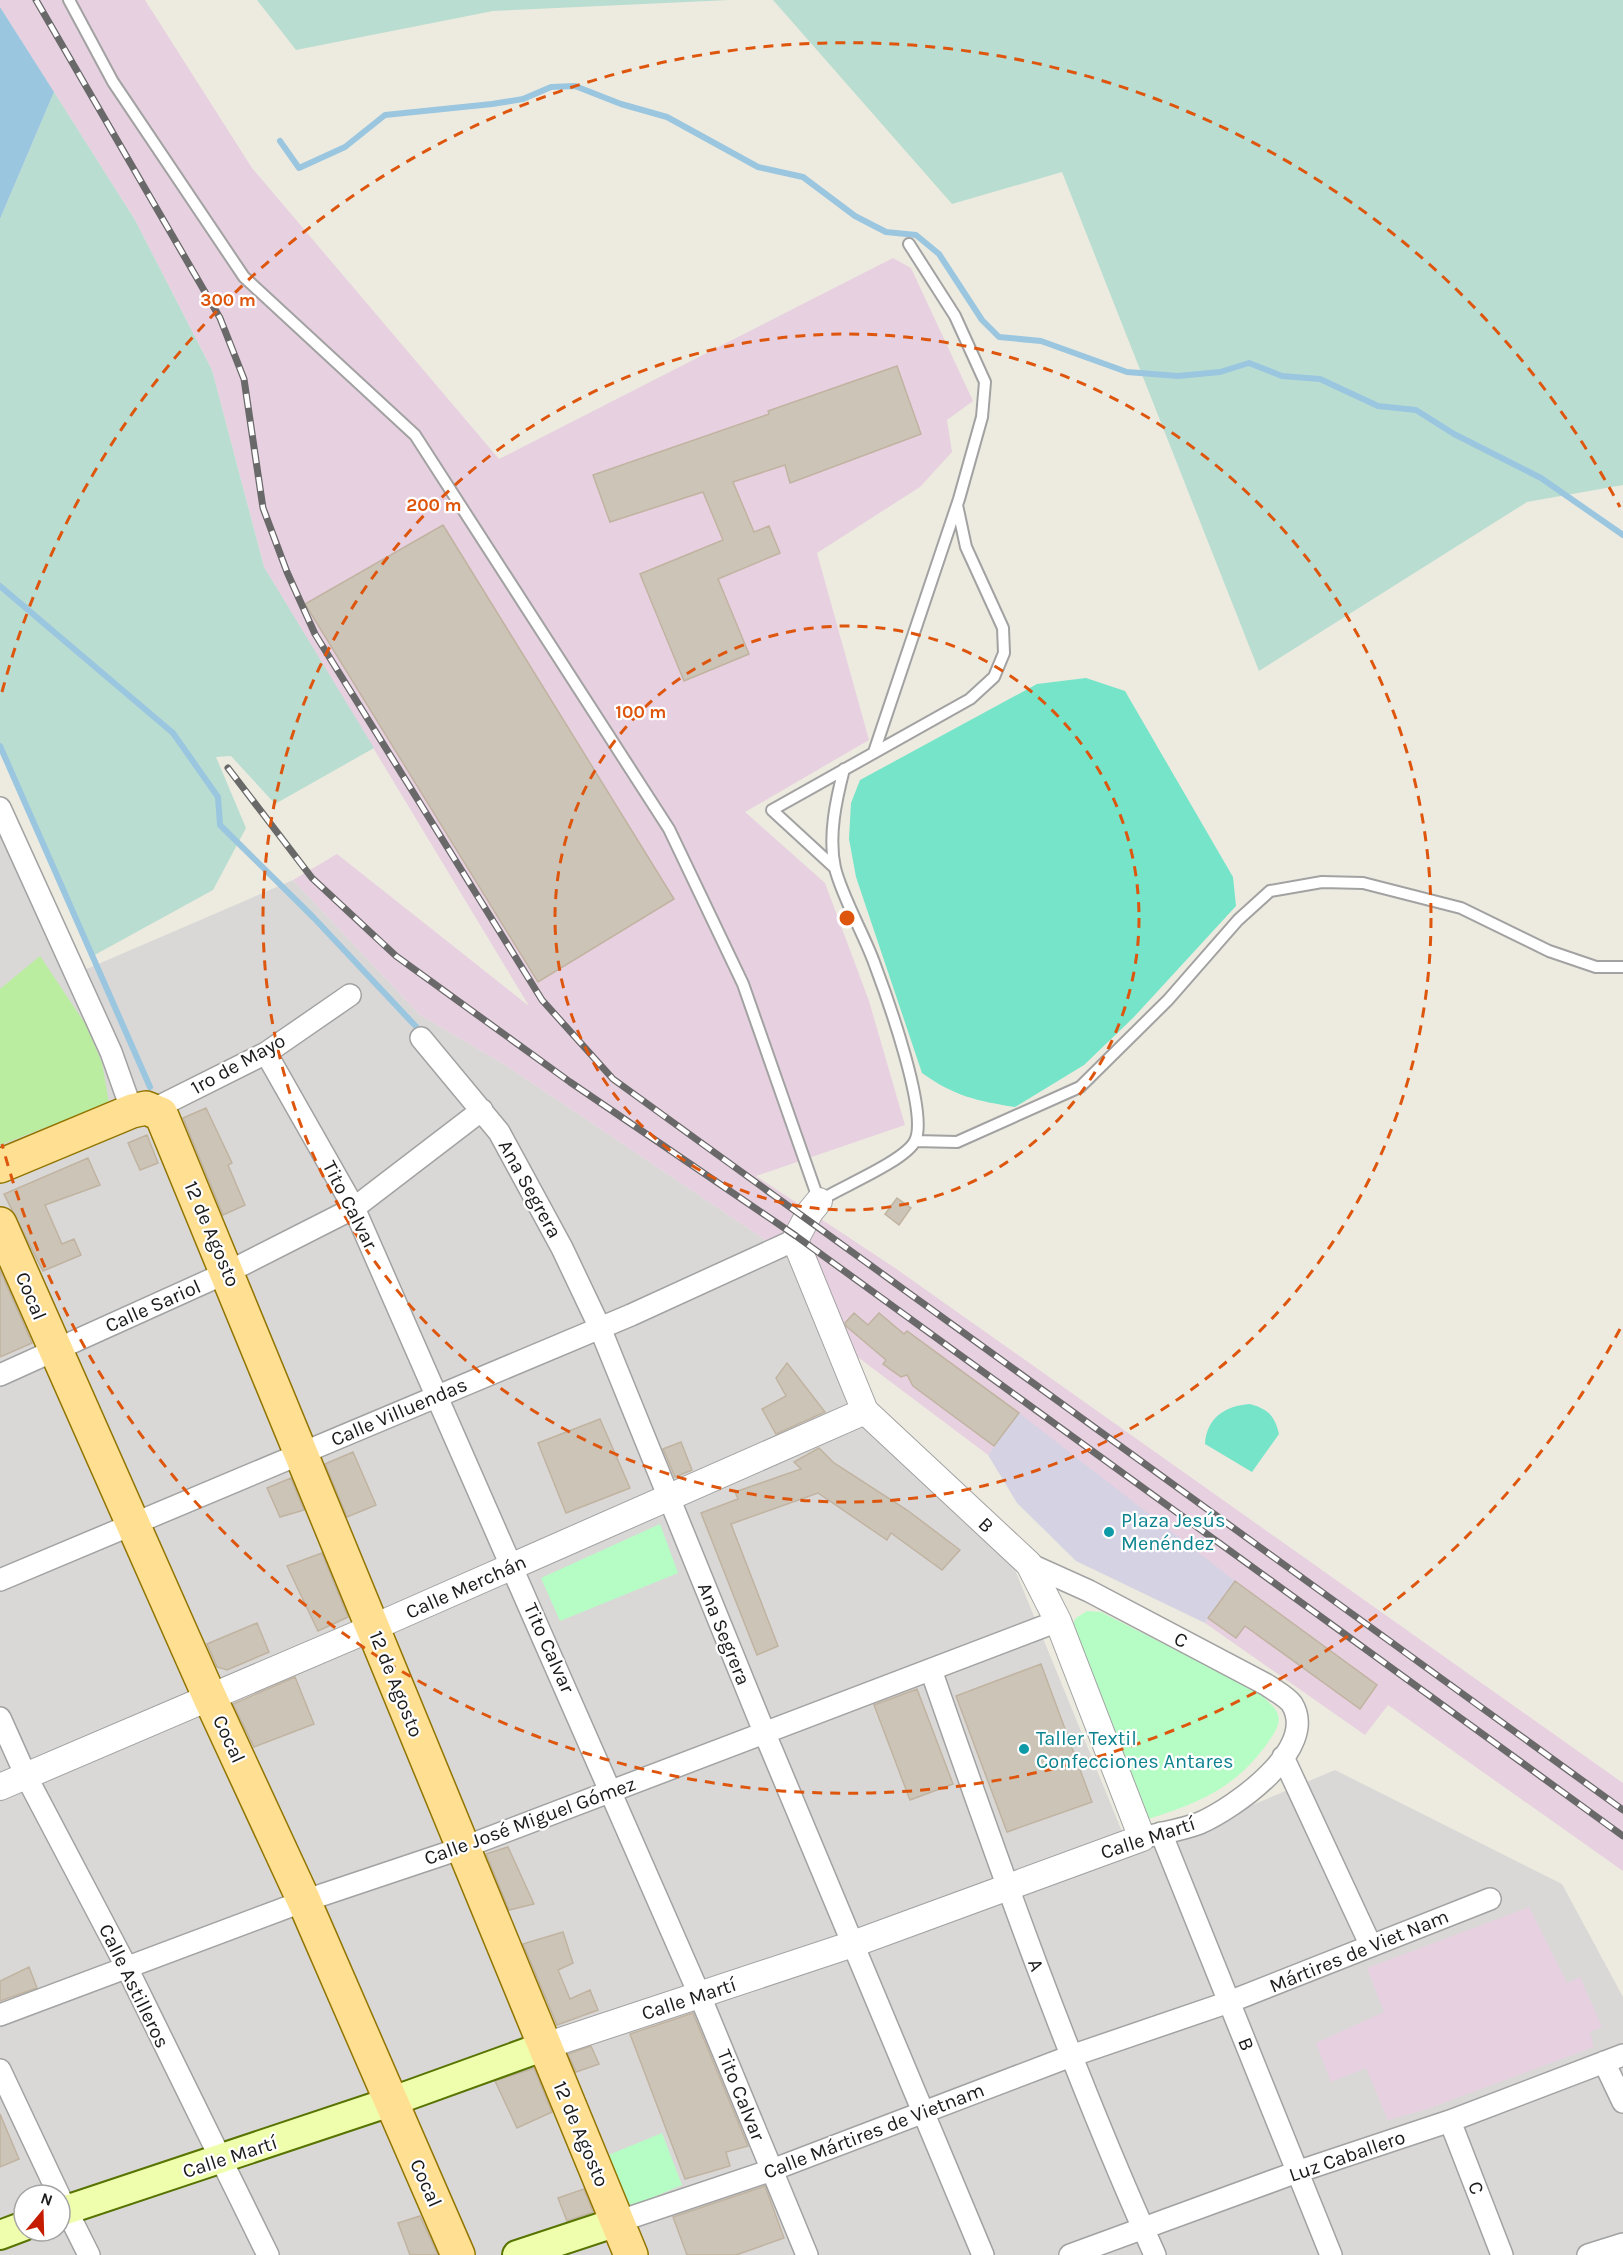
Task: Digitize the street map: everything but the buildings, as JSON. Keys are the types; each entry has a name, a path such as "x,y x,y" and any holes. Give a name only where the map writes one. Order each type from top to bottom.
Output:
{"main road":[{"path":"0,1166 149,1111"},
{"name":"12 de Agosto","path":"149,1111 228,1272 462,1848 631,2255"},
{"name":"Cocal","path":"0,1224 210,1698 304,1901 458,2255"},
{"name":"Calle Martí","path":"72,2200 220,2161 544,2046"},
{"name":"Calle Mártires de Vietnam","path":"517,2255 618,2222"}],"street":[{"name":"12 de Agosto","path":"0,808 111,1052 149,1111"},
{"name":"1ro de Mayo","path":"149,1111 266,1053 350,995"},
{"name":"Ana Segrera","path":"421,1038 499,1132 562,1248 600,1328 765,1734 983,2255"},
{"name":"Tito Calvar","path":"266,1053 354,1208 612,1791 807,2255"},
{"name":"Calle Sariol","path":"0,1375 228,1272 354,1208 482,1110"},
{"path":"796,1238 819,1201"},
{"name":"Calle Villuendas","path":"0,1580 600,1328 796,1238"},
{"name":"B","path":"796,1238 864,1411 1029,1564 1058,1621 1152,1836 1229,2002 1331,2255"},
{"name":"Calle Merchán","path":"0,1787 372,1628 864,1411"},
{"name":"C","path":"1029,1564 1089,1591 1267,1685 1291,1703 1298,1721 1289,1750 1371,1946"},
{"name":"Calle José Miguel Gómez","path":"0,2015 304,1901 462,1848 1058,1621"},
{"name":"A","path":"931,1670 1007,1888 1071,2056 1155,2255"},
{"name":"Calle Astilleros","path":"0,1718 26,1776 127,1968 268,2255"},
{"name":"Calle Martí","path":"544,2046 853,1944 1152,1836 1199,1823 1242,1800 1289,1750"},
{"name":"Mártires de Viet Nam","path":"1229,2002 1490,1899"},
{"name":"Calle Mártires de Vietnam","path":"618,2222 772,2170 1071,2056 1229,2002"},
{"path":"1613,2058 1623,2102"},
{"name":"Luz Caballero","path":"1070,2255 1297,2172 1450,2121 1613,2058"},
{"path":"0,2070 52,2183"},
{"name":"C","path":"1450,2121 1502,2255"},
{"path":"72,2224 88,2255"},
{"path":"1588,2255 1623,2244"},
{"path":"1614,2255 1623,2244"}],"lane":[{"path":"69,0 113,82 244,277 415,435 669,830 743,984 819,1201 899,1158 915,1141 920,1117 876,966 836,868 834,823 844,769"},
{"path":"874,752 957,505 982,417 985,382 955,316 909,244"},
{"path":"836,868 772,810 970,699 994,677 1004,653 1003,628 966,547 957,505"},
{"path":"915,1141 957,1142 1080,1087 1168,1000 1238,920 1270,891 1322,882 1362,883 1461,908 1549,951 1596,967 1623,966"}],"shaded area":[{"path":"0,0 145,0 252,168 499,459 893,258 911,268 973,401 947,420 952,452 920,487 817,553 869,740 745,812 825,883 869,1001 905,1125 756,1176 895,1268 1623,1783 1623,1871 1388,1705 1365,1735 1205,1623 1235,1582 1018,1414 988,1455 843,1346 810,1270 507,1066 420,1015 293,880 337,854 529,1006 264,567 212,370 135,220 0,7"},
{"path":"257,0 730,0 493,11 296,50"},
{"path":"773,0 1623,0 1623,485 1527,502 1259,671 1062,172 952,204"},
{"path":"0,7 54,92 0,219"},
{"path":"54,92 135,220 212,370 264,567 374,748 275,804 231,756 216,757 246,828 213,890 91,957 0,746 0,219"},
{"path":"0,831 82,971 293,880 420,1015 507,1066 810,1270 869,1407 1013,1565 1132,1856 1335,1770 1562,1884 1623,1997 1623,2255 0,2255"},
{"name":"Plaza Jesús Menéndez","path":"1019,1413 1235,1581 1205,1623 1076,1561 1017,1503 988,1455"},
{"path":"1529,1907 1567,1983 1580,1977 1602,2027 1590,2032 1594,2047 1427,2109 1388,2120 1366,2068 1331,2082 1316,2043 1384,2012 1367,1968"}],"green space":[{"path":"1086,678 1125,691 1233,877 1236,906 1133,1018 1084,1065 1015,1107 977,1100 955,1092 922,1073 856,877 849,839 851,803 860,780 1037,684"},
{"path":"40,956 86,1025 102,1063 109,1103 0,1145 0,989"},
{"path":"1250,1404 1270,1414 1279,1434 1252,1472 1205,1444 1209,1427 1219,1415 1233,1407"},
{"path":"660,1524 678,1573 560,1621 541,1578"},
{"path":"1087,1611 1101,1612 1258,1692 1275,1709 1279,1720 1273,1734 1257,1757 1230,1782 1216,1791 1184,1807 1148,1819 1070,1629 1076,1618"},
{"path":"662,2133 682,2185 628,2208 606,2156"}],"waterway":[{"path":"280,141 299,168 345,147 385,115 492,104 523,99 551,87 575,86 621,104 667,117 758,167 803,177 855,216 886,232 916,235 939,254 982,320 999,337 1041,341 1127,372 1178,376 1220,372 1249,363 1282,376 1320,379 1378,406 1416,410 1454,434 1541,478 1623,535"},
{"path":"0,586 173,733 218,797 220,825 313,917 423,1034"},
{"path":"0,746 150,1087"}],"railway":[{"path":"36,0 220,318 244,379 263,508 287,572 315,634 542,1000 613,1079 1623,1810"},
{"path":"228,768 312,878 396,956 570,1082 796,1236 1623,1836"}],"place":[{"name":"Plaza Jesús Menéndez","path":"1109,1532"},
{"name":"Taller Textil Confecciones Antares","path":"1024,1749"}]}
